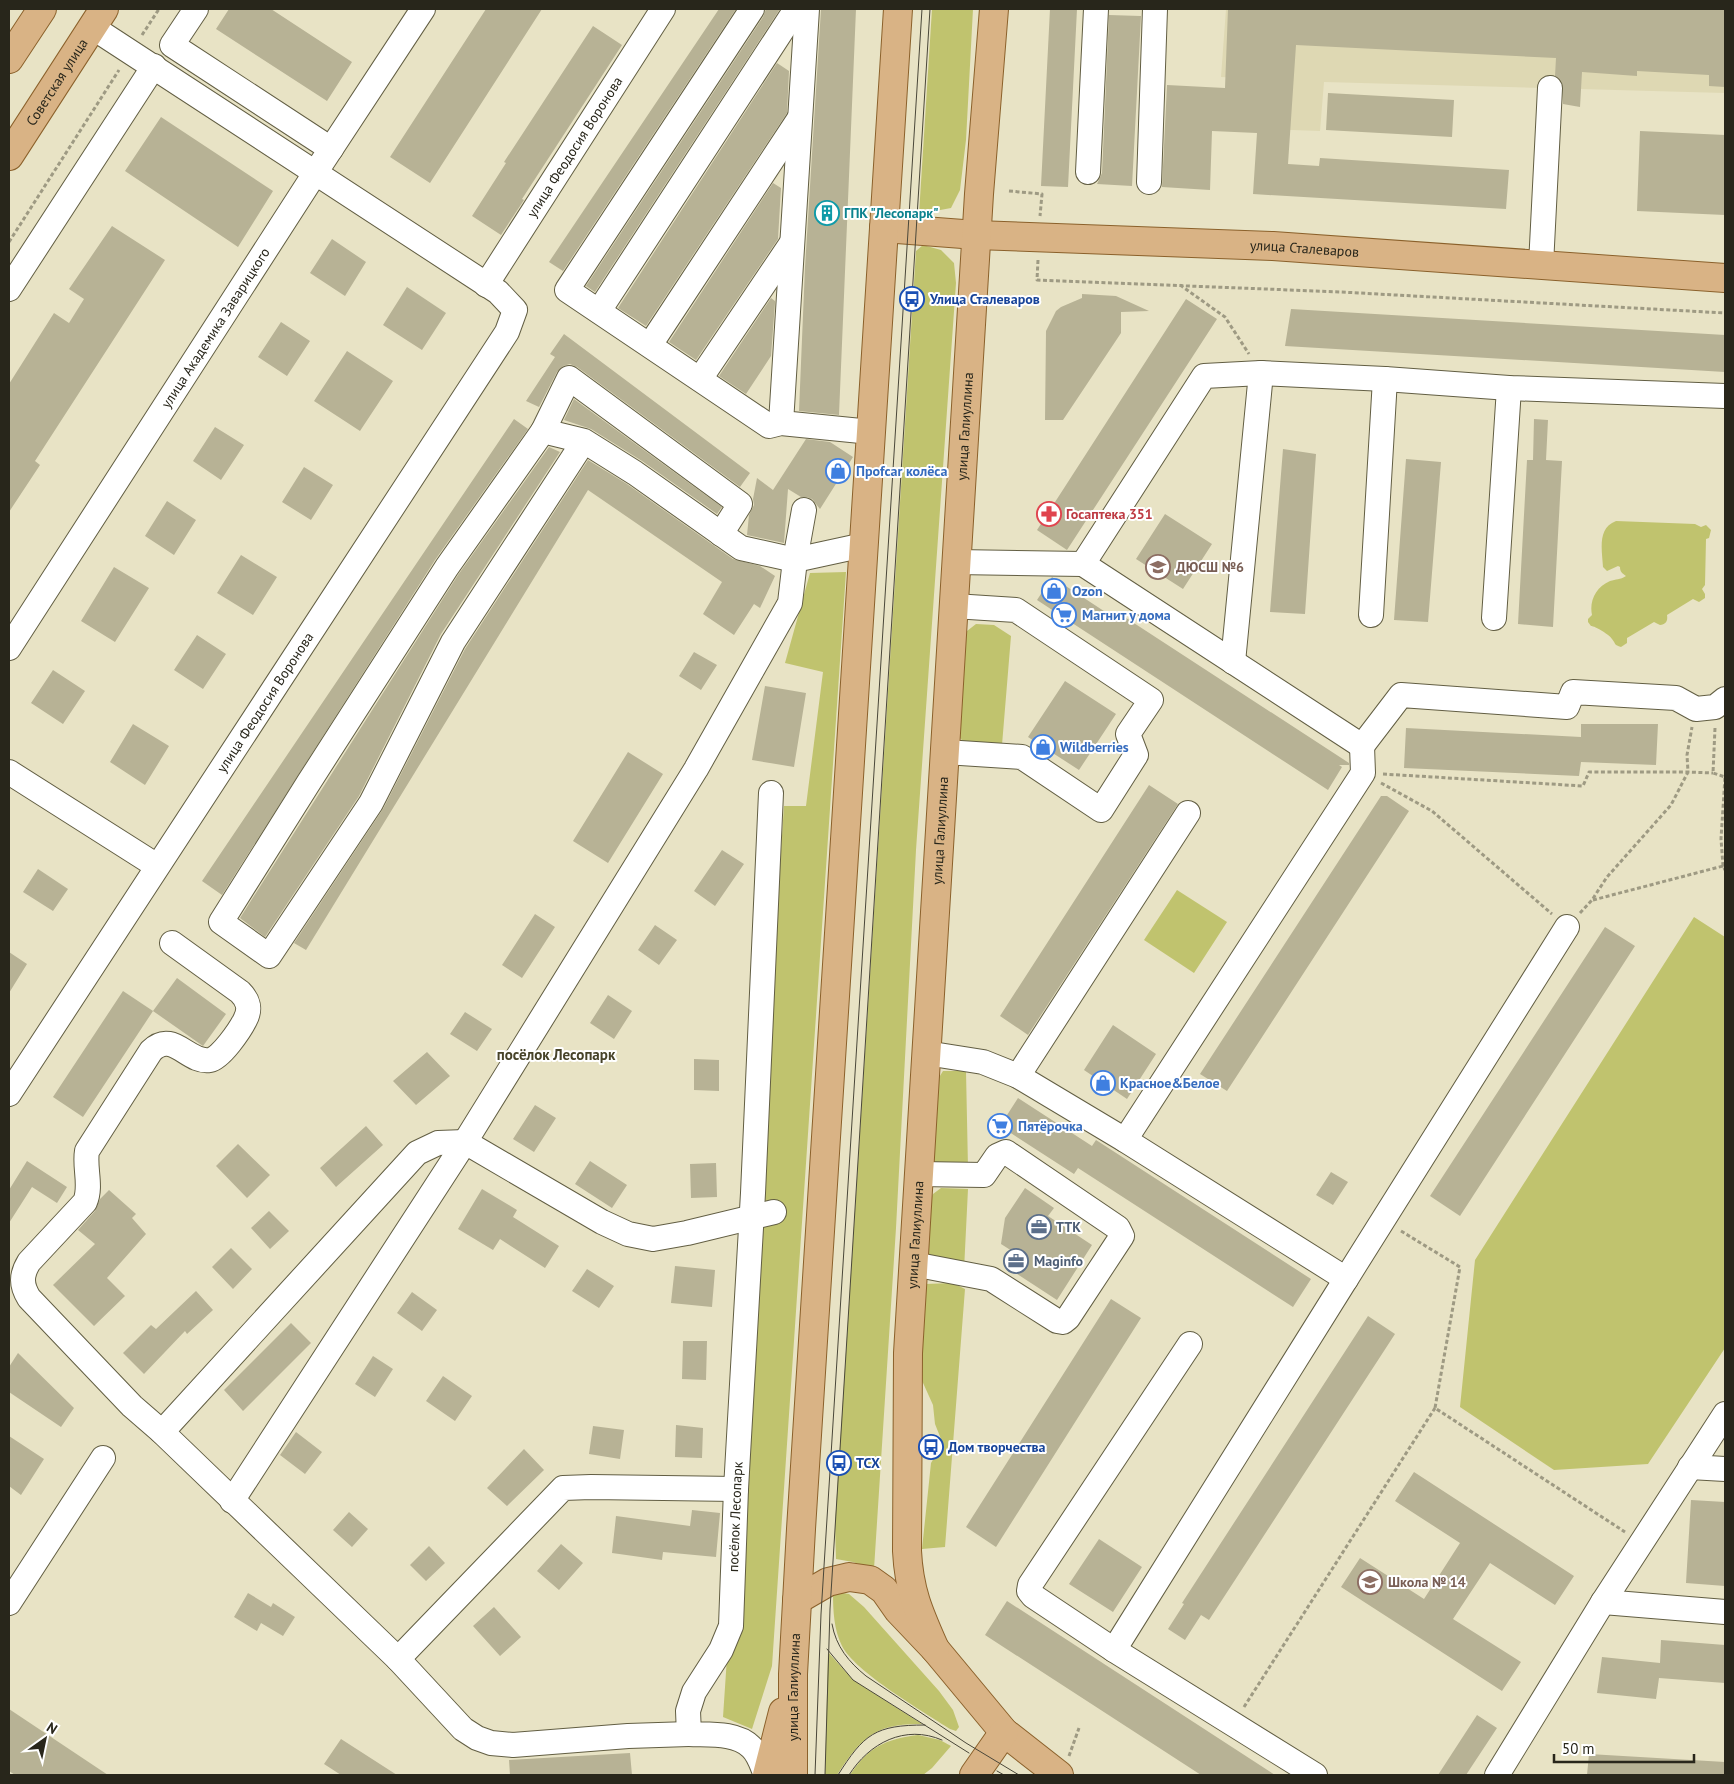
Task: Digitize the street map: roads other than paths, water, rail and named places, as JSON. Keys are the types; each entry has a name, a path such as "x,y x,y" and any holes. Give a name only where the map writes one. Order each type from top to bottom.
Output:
{"main road":[{"path":"9,59 42,9"},
{"name":"улица Галиуллина","path":"793,1775 793,1674 797,1600 898,9"},
{"name":"улица Галиуллина","path":"935,1649 915,1601 908,1576 908,1352 976,235 994,9"},
{"name":"Советская улица","path":"9,156 98,18"},
{"name":"улица Сталеваров","path":"884,228 1039,238 1272,246 1725,278"},
{"name":"улица Галиуллина","path":"797,1600 828,1582 849,1577 870,1580 884,1590 898,1610 935,1649 1004,1732 1064,1766"},
{"path":"767,1775 793,1674"},
{"path":"974,1775 1004,1732"}],"street":[{"path":"196,9 172,45 331,149"},
{"name":"улица Академика Заварицкого","path":"9,648 423,9"},
{"name":"улица Феодосия Воронова","path":"9,1094 507,332 514,310 498,292 486,285 663,9"},
{"path":"752,9 568,290 769,426 781,423 871,432"},
{"path":"599,311 796,9"},
{"path":"781,423 807,9"},
{"path":"1088,172 1096,9"},
{"path":"1149,182 1154,9"},
{"path":"98,18 131,51 486,285"},
{"path":"9,289 154,66"},
{"path":"1541,266 1550,88"},
{"path":"650,345 800,118"},
{"path":"700,378 792,242"},
{"path":"1082,564 1204,376 1261,374 1385,379 1509,388 1725,396"},
{"path":"1233,662 1261,374"},
{"path":"584,441 453,642 371,803 269,956 221,922 308,782 447,567 543,431 569,378 740,504 721,534"},
{"path":"1371,615 1385,379"},
{"path":"1494,618 1509,388"},
{"path":"543,431 584,441 635,473 741,548 795,560 864,545"},
{"path":"232,1501 465,1142 696,769 790,603 804,510"},
{"path":"956,562 1082,564 1362,746"},
{"path":"945,752 1022,757 1101,810 1136,755 1128,734 1151,700 1016,610 954,606"},
{"path":"1125,1140 1363,773 1362,746 1401,695 1567,707 1573,692 1582,692 1676,698 1712,705"},
{"path":"9,772 157,866"},
{"name":"посёлок Лесопарк","path":"689,1734 688,1711 694,1692 721,1650 731,1626 736,1489 753,1193 771,793"},
{"path":"1018,1076 1188,813"},
{"path":"1114,1650 1566,927"},
{"path":"172,943 240,992 246,998 248,1013 222,1052 210,1060 202,1060 169,1044 156,1046 151,1051 87,1151 85,1160 88,1190 85,1202 29,1262 24,1270 22,1280 24,1290 29,1298 132,1406 162,1432 398,1659 464,1729 491,1743 512,1745 628,1736 689,1734 726,1736 741,1740 752,1747 767,1775"},
{"path":"926,1053 983,1062 1018,1076 1125,1140 1346,1279"},
{"path":"162,1432 417,1153 438,1142 465,1142 602,1222 628,1234 653,1239 687,1233 774,1212"},
{"path":"913,1264 991,1278 1056,1321 1063,1322 1068,1318 1122,1236 1118,1228 1006,1152 1002,1152 997,1156 984,1176 919,1174"},
{"path":"1190,1344 1029,1588 1030,1594 1114,1650 1315,1775"},
{"path":"1497,1775 1603,1602 1725,1414"},
{"path":"9,1603 103,1458"},
{"path":"1690,1467 1725,1469"},
{"path":"398,1659 563,1488 591,1486 736,1489"},
{"path":"1603,1602 1725,1612"}],"tram line":[{"path":"815,1775 821,1614 922,9"},
{"path":"825,1775 830,1609 930,9"},
{"path":"832,1624 840,1647 854,1665 866,1676 966,1743 1019,1775"},
{"path":"827,1649 853,1680 969,1753"},
{"path":"838,1775 856,1750 872,1735 894,1727 925,1725"},
{"path":"849,1775 867,1754 889,1740 915,1734 942,1740"},
{"path":"997,1771 1004,1775"}],"place":[{"name":"ГПК \"Лесопарк\"","path":"827,213"},
{"name":"Улица Сталеваров","path":"912,299"},
{"name":"Проfcar колёса","path":"838,471"},
{"name":"Госаптека 351","path":"1049,514"},
{"name":"ДЮСШ №6","path":"1158,567"},
{"name":"Ozon","path":"1054,591"},
{"name":"Магнит у дома","path":"1064,615"},
{"name":"Wildberries","path":"1043,747"},
{"name":"Красное&Белое","path":"1103,1083"},
{"name":"Пятёрочка","path":"1000,1126"},
{"name":"ТТК","path":"1039,1227"},
{"name":"Maginfo","path":"1016,1261"},
{"name":"Дом творчества","path":"931,1447"},
{"name":"ТСХ","path":"839,1463"},
{"name":"Школа № 14","path":"1370,1582"}],"district":[{"name":"посёлок Лесопарк","path":"556,1055"}]}
